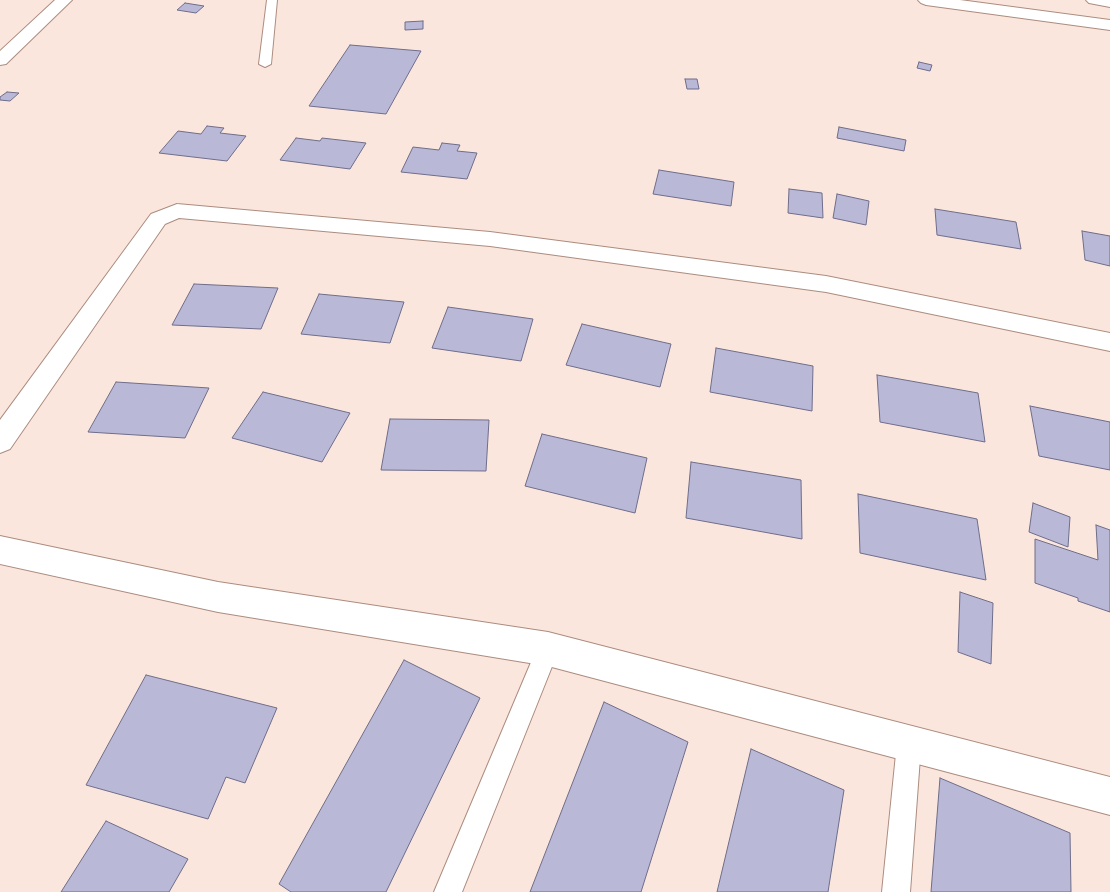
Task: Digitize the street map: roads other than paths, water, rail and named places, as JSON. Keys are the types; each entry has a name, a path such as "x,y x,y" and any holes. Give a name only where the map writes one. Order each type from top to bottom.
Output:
{"main road":[{"path":"0,60 64,0"},
{"path":"926,0 1110,24"},
{"path":"1094,0 1110,2"},
{"path":"0,441 158,220 177,211 490,239 826,284 1110,342"},
{"path":"0,550 218,597 548,649 1110,796"}],"lane":[{"path":"265,64 272,0"},
{"path":"448,892 548,649"},
{"path":"896,892 909,744"}]}
